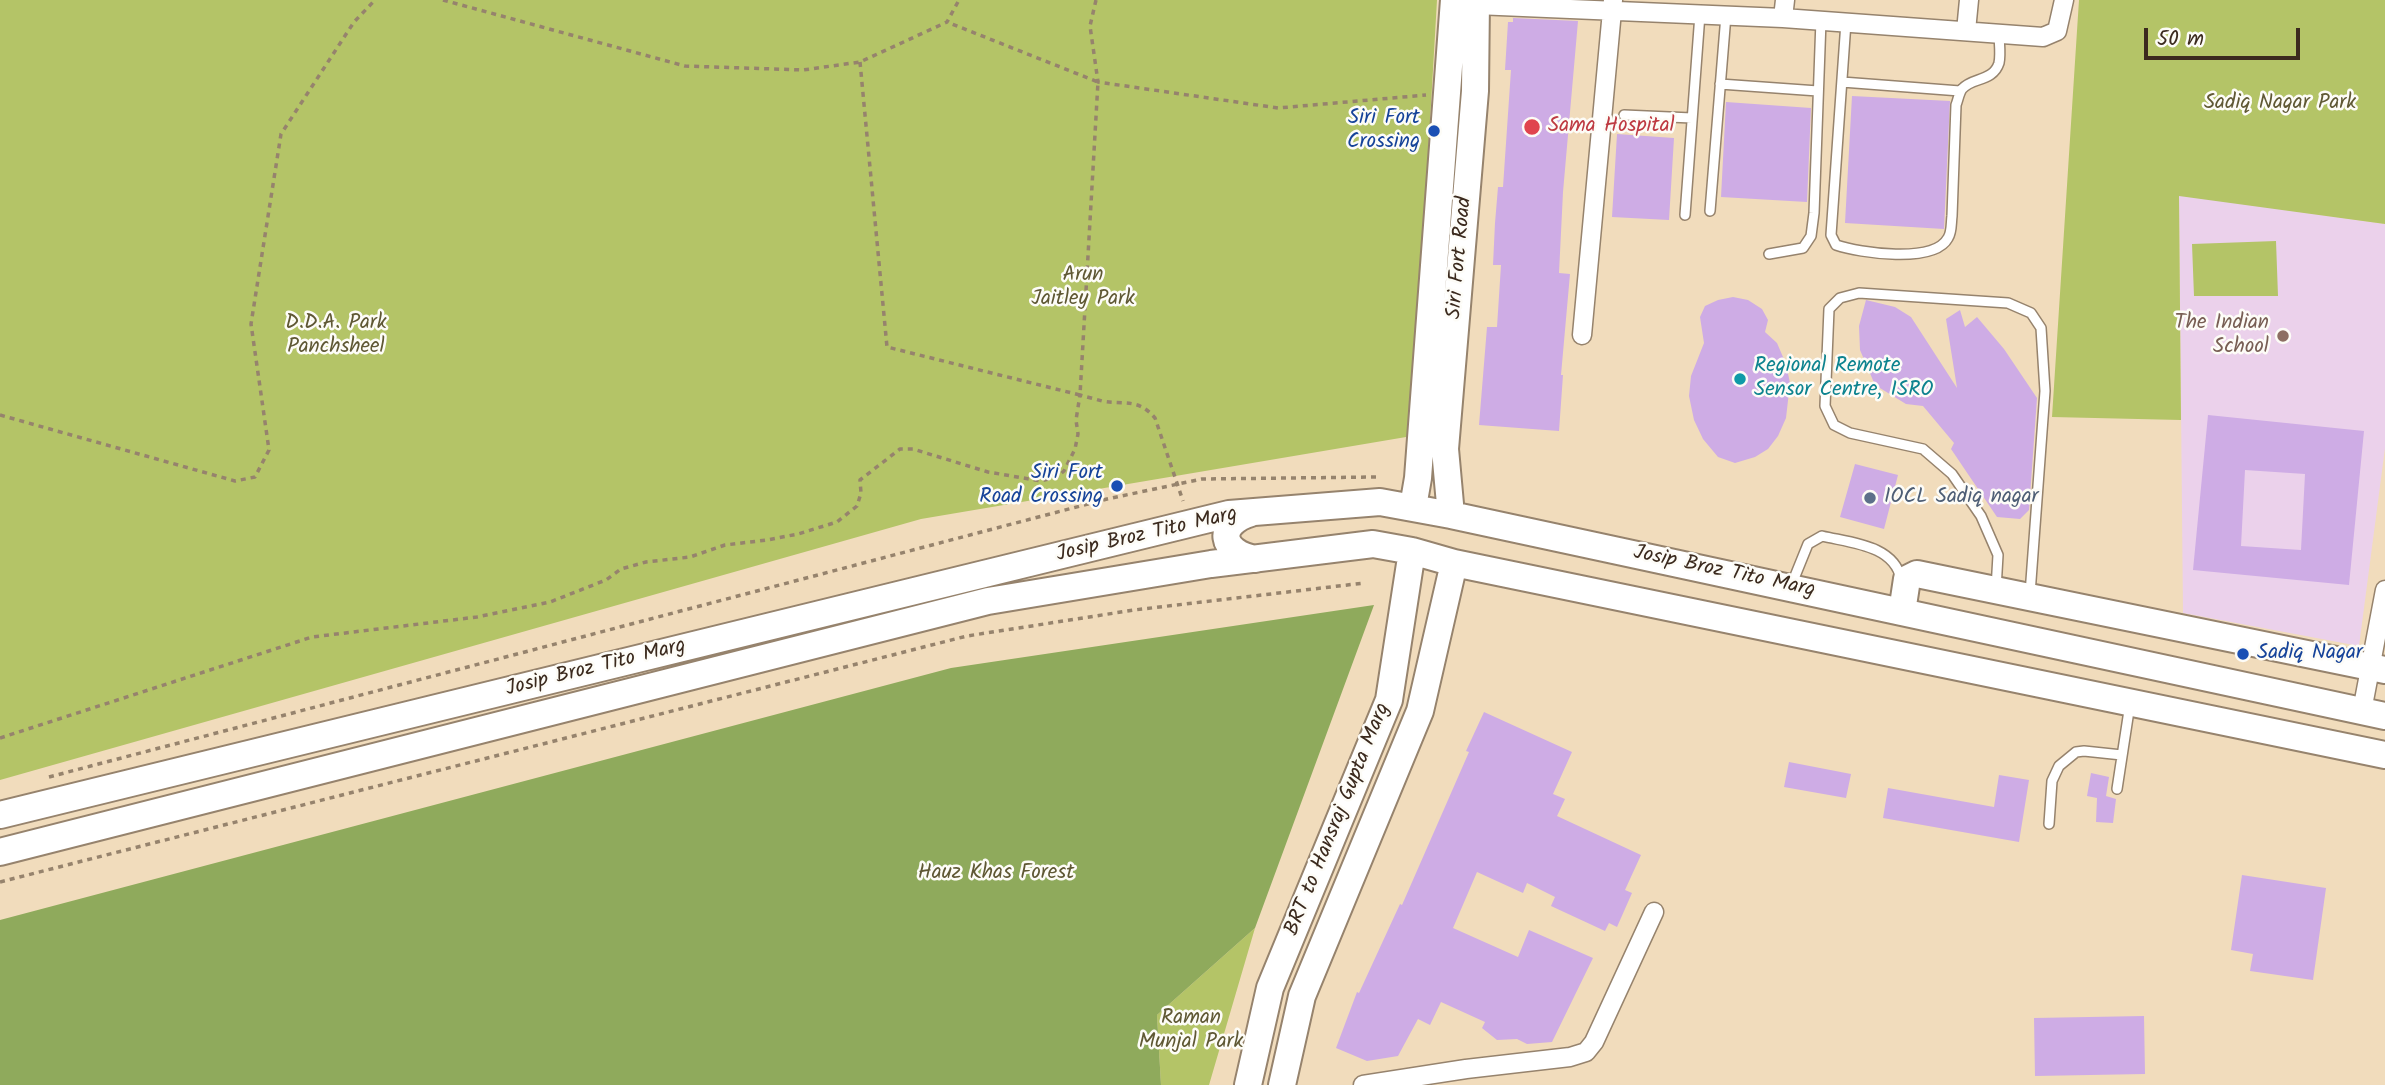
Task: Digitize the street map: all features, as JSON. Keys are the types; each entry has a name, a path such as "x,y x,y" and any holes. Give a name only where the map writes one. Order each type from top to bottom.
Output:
{"main road":[{"name":"Siri Fort Road","path":"1413,507 1469,2"},
{"name":"Siri Fort Road","path":"1451,515 1445,449 1475,91 1469,2"},
{"name":"Josip Broz Tito Marg","path":"0,815 1229,514 1380,502 1790,588 1903,604 2374,713"},
{"path":"1253,512 1230,523 1226,538 1236,553 1256,559"},
{"name":"Josip Broz Tito Marg","path":"0,852 988,601 1256,559 1373,544 2385,755"},
{"name":"BRT to Hansraj Gupta Marg","path":"1248,1085 1270,988 1389,700 1412,551"},
{"name":"BRT to Hansraj Gupta Marg","path":"1282,1085 1302,996 1420,711 1454,563"},
{"path":"1903,604 1907,579 1917,574 2378,669"},
{"path":"1260,1027 1293,1033"}],"street":[{"path":"1966,31 1969,0"},
{"path":"1469,2 1613,6 1700,15 1784,9 1821,20 2043,37 2057,31 2064,0"},
{"path":"1582,335 1613,6"},
{"path":"2374,713 2385,590"},
{"path":"1363,1085 1570,1057 1586,1052 1594,1042 1654,912"}],"lane":[{"path":"1685,215 1700,15"},
{"path":"1710,211 1726,15"},
{"path":"1769,254 1803,248 1811,236 1821,20"},
{"path":"1846,22 1831,235 1836,245 1850,250 1890,253 1928,252 1947,242 1950,234 1956,105 1960,90 1968,84 1982,80 1992,73 1998,64 1999,33"},
{"path":"1842,82 1960,90"},
{"path":"1720,84 1818,90"},
{"path":"1624,115 1692,118"},
{"path":"1996,591 1998,555 1981,516 1952,474 1923,449 1850,433 1834,425 1825,406 1829,309 1840,298 1859,293 2008,303 2031,313 2041,328 2045,391 2030,597"},
{"path":"1790,588 1808,544 1822,536 1877,550 1884,555 1899,570 1903,604"},
{"path":"2117,789 2130,703"},
{"path":"2049,824 2052,781 2059,766 2076,752 2122,755"}],"path":[{"path":"0,415 235,481 255,477 269,450 251,324 281,134 354,22 375,0"},
{"path":"443,0 685,66 803,70 860,62 947,22 958,0"},
{"path":"0,738 312,637 477,617 550,602 606,580 621,569 646,562 690,557 725,545 788,536 837,522 857,506 861,493 860,480 900,449 913,449 988,472 1041,481 1048,481 1063,471 1075,449 1078,433 1076,420 1080,395 1098,82 1090,26 1096,0"},
{"path":"947,22 1098,82 1278,108 1431,95"},
{"path":"860,62 887,347 1104,401 1146,407 1155,418 1175,476"},
{"name":"Josip Broz Tito Marg","path":"41,779 1107,499 1202,479 1376,477"},
{"path":"0,882 967,636 1134,610 1364,583"}],"shaded area":[{"name":"The Indian School","path":"2179,195 2385,224 2385,448 2359,646 2183,613"}],"green space":[{"name":"D.D.A. Park Panchsheel","path":"0,0 1437,0 1412,436 921,519 0,780"},
{"name":"Sadiq Nagar Park","path":"2079,0 2385,0 2385,224 2179,196 2181,420 2052,417"},
{"path":"2276,241 2278,296 2194,296 2192,244"},
{"name":"Hauz Khas Forest","path":"1374,605 1255,928 1157,1015 1161,1085 0,1085 0,920 951,668"},
{"name":"Raman Munjal Park","path":"1255,928 1209,1085 1161,1085 1157,1015"}],"building":[{"path":"1513,18 1578,21 1563,192 1559,273 1570,274 1559,431 1479,425 1487,327 1497,327 1501,265 1493,265 1495,223 1498,187 1503,187 1511,70 1505,70 1508,22 1513,22"},
{"path":"1852,96 1950,101 1944,229 1845,223"},
{"path":"1726,102 1811,108 1807,202 1721,197"},
{"path":"1617,134 1674,138 1669,220 1612,217"},
{"name":"Regional Remote Sensor Centre, ISRO","path":"1733,297 1748,300 1762,309 1768,320 1765,332 1777,343 1790,383 1786,418 1778,436 1768,449 1755,457 1735,463 1718,457 1703,439 1694,420 1689,396 1691,376 1704,343 1700,317 1705,306"},
{"path":"1866,300 1895,307 1911,317 1957,388 1946,319 1960,310 1965,327 1977,317 2004,349 2037,398 2029,510 2020,519 1997,517 1951,449 1954,443 1923,406 1906,404 1875,385 1860,350 1859,326"},
{"path":"2208,415 2364,431 2349,585 2193,570","holes":["2245,470 2305,474 2301,550 2241,546"]},
{"path":"1855,464 1898,475 1884,529 1840,517"},
{"path":"1484,712 1572,752 1553,794 1565,799 1557,816 1641,855 1625,890 1632,893 1617,927 1609,923 1605,931 1551,906 1555,897 1527,883 1523,893 1477,872 1453,928 1518,957 1529,930 1593,958 1552,1042 1527,1044 1517,1039 1497,1040 1482,1028 1485,1022 1441,1002 1430,1025 1418,1019 1398,1056 1367,1061 1336,1048 1357,992 1359,993 1400,904 1402,905"},
{"path":"1789,762 1851,774 1846,798 1784,787"},
{"path":"2091,773 2109,777 2106,796 2116,799 2113,823 2096,822 2097,798 2087,796"},
{"path":"1999,775 2029,780 2019,842 1883,818 1888,788 1994,807"},
{"path":"2242,875 2326,888 2313,980 2250,971 2253,954 2231,950"},
{"path":"2144,1016 2145,1074 2035,1076 2034,1018"}],"place":[{"name":"Sama Hospital","path":"1532,127"},
{"name":"Siri Fort Crossing","path":"1434,131"},
{"name":"The Indian School","path":"2283,336"},
{"name":"Regional Remote Sensor Centre, ISRO","path":"1740,379"},
{"name":"Siri Fort Road Crossing","path":"1117,486"},
{"name":"IOCL Sadiq nagar","path":"1870,498"},
{"name":"Sadiq Nagar","path":"2243,654"}],"park label":[{"name":"Arun Jaitley Park","path":"1083,288"}]}
